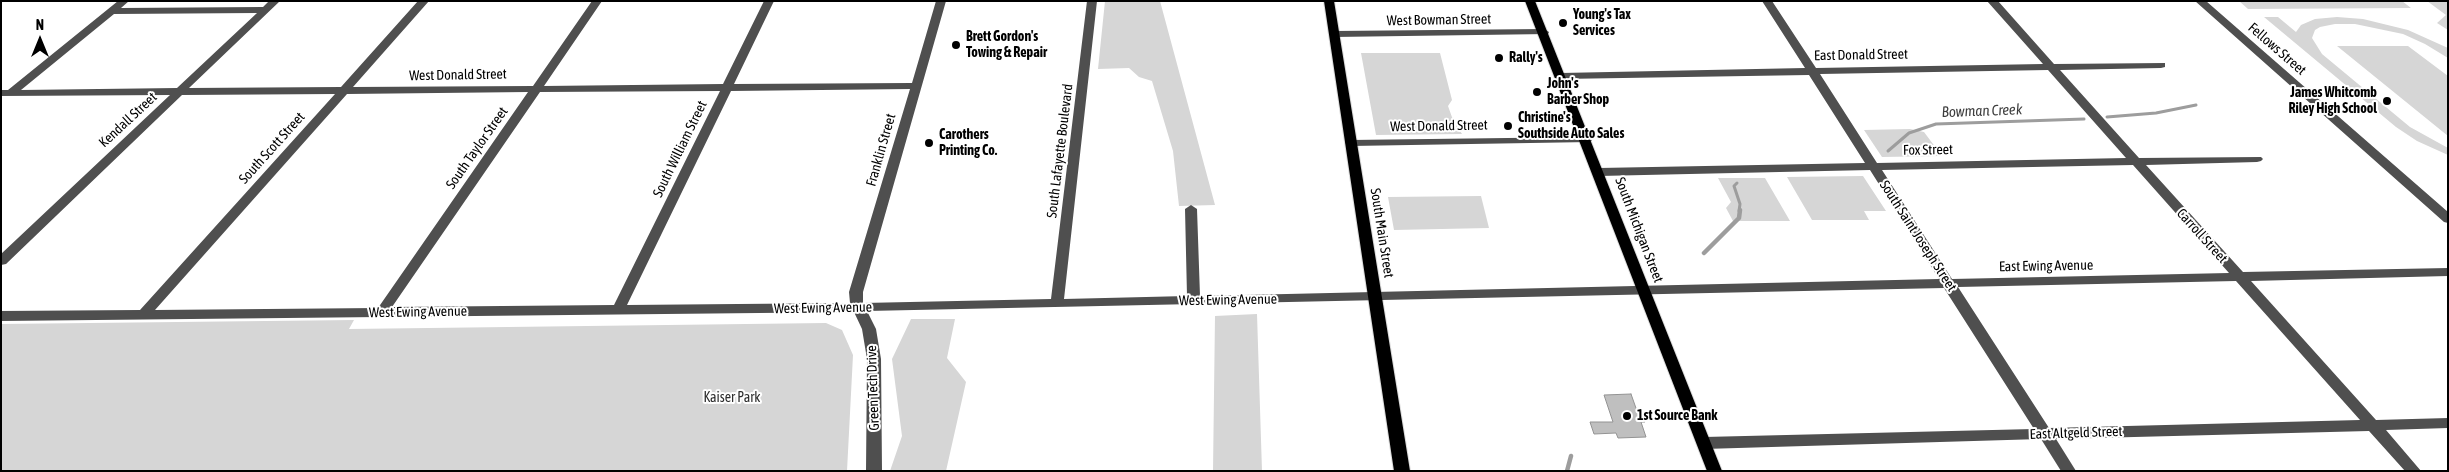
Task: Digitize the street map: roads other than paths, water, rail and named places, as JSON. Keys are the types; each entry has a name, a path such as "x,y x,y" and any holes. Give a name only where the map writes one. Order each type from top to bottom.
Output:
{"main road":[{"name":"South Main Street","path":"1329,1 1402,471"},
{"name":"South Michigan Street","path":"1530,1 1544,32 1715,471"}],"street":[{"path":"4,96 124,1"},
{"name":"Kendall Street","path":"1,261 275,1"},
{"name":"South Scott Street","path":"143,315 424,1"},
{"name":"South Taylor Street","path":"382,312 596,1"},
{"name":"South William Street","path":"618,310 769,1"},
{"name":"Franklin Street","path":"860,307 855,299 858,282 941,1"},
{"name":"South Lafayette Boulevard","path":"1057,304 1092,1"},
{"name":"South Saint Joseph Street","path":"1768,1 2069,471"},
{"name":"Carroll Street","path":"1992,1 2414,471"},
{"name":"Fellows Street","path":"2200,1 2448,219"},
{"path":"112,10 266,10"},
{"name":"West Bowman Street","path":"1334,34 1544,32"},
{"name":"East Donald Street","path":"1561,76 2161,65"},
{"name":"West Donald Street","path":"4,96 180,92 915,86"},
{"name":"West Donald Street","path":"1351,142 1586,140"},
{"name":"Fox Street","path":"1599,172 2257,159"},
{"path":"1191,209 1194,301"},
{"name":"East Ewing Avenue","path":"1645,289 2448,272"},
{"name":"West Ewing Avenue","path":"1,316 1057,304 1645,289"},
{"name":"Green Tech Drive","path":"860,307 869,329 874,359 874,471"},
{"name":"East Altgeld Street","path":"1704,443 2448,423"}],"waterway":[{"name":"Bowman Creek","path":"2107,117 2156,113 2196,105"},
{"name":"Bowman Creek","path":"1888,151 1909,133 1936,124 2084,119"},
{"name":"Bowman Creek","path":"1737,183 1734,186 1740,204 1739,211"},
{"name":"Bowman Creek","path":"1704,253 1739,218 1740,210"},
{"name":"Bowman Creek","path":"1567,471 1571,456"}],"place":[{"name":"Young's Tax Services","path":"1563,23"},
{"name":"Brett Gordon's Towing & Repair","path":"956,45"},
{"name":"Rally's","path":"1499,58"},
{"name":"John's Barber Shop","path":"1537,92"},
{"name":"James Whitcomb Riley High School","path":"2387,101"},
{"name":"Christine's Southside Auto Sales","path":"1508,126"},
{"name":"Carothers Printing Co.","path":"929,143"},
{"name":"1st Source Bank","path":"1627,416"}],"park label":[{"name":"Kaiser Park","path":"732,398"}]}
